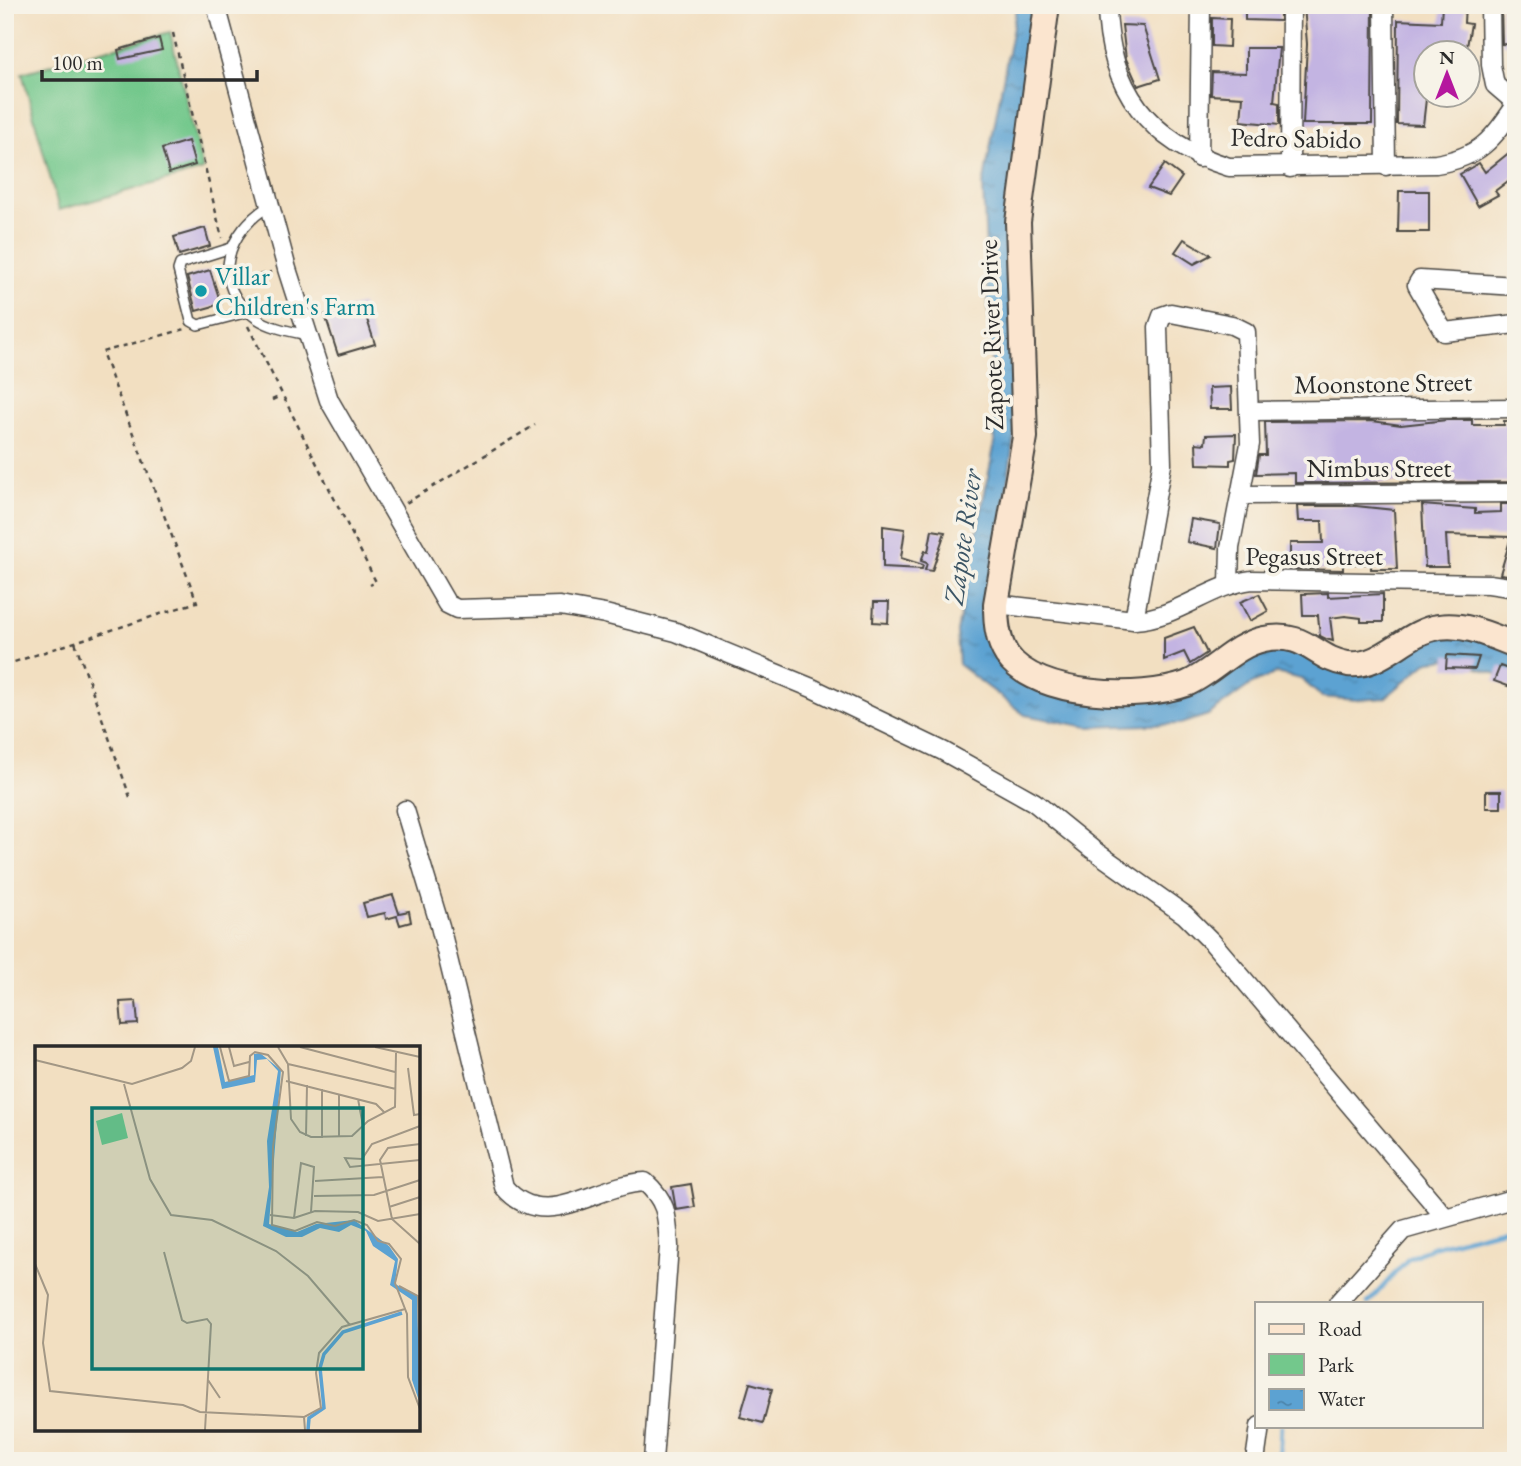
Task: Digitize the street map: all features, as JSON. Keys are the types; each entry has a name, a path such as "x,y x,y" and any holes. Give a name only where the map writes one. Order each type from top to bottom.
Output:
{"main road":[{"name":"Zapote River Drive","path":"1047,5 1018,222 1025,438 996,604 1001,643 1017,666 1055,686 1099,691 1164,691 1190,682 1245,647 1277,637 1293,638 1346,664 1362,664 1377,658 1421,631 1438,627 1472,629 1516,645"}],"street":[{"path":"216,5 287,267 329,400 447,604 457,609 560,606 676,632 812,688 943,751 1034,802 1092,849 1185,915 1212,942 1445,1217"},
{"name":"Pedro Sabido","path":"1107,5 1114,63 1138,110 1164,135 1199,158 1229,167 1386,166 1460,160 1484,147 1516,104"},
{"path":"1199,158 1201,5"},
{"path":"1290,168 1292,5"},
{"path":"1384,5 1386,166"},
{"path":"1490,5 1491,65 1495,85 1516,104"},
{"path":"1516,286 1418,282 1442,331 1516,324"},
{"path":"1134,620 1162,464 1157,341 1162,316 1184,313 1232,325 1246,332 1251,444 1230,548 1229,583"},
{"name":"Moonstone Street","path":"1250,411 1516,408"},
{"name":"Nimbus Street","path":"1242,495 1516,493"},
{"name":"Pegasus Street","path":"996,604 1134,620 1154,619 1174,612 1229,583 1357,581 1489,584 1516,588"},
{"path":"405,810 440,926 504,1187 516,1201 534,1208 557,1207 629,1183 645,1182 659,1194 666,1211 669,1246 653,1461"},
{"path":"1339,1302 1403,1230 1516,1198"},
{"path":"1255,1461 1259,1428"}],"lane":[{"path":"271,205 246,222 228,249 230,282 245,312 276,328 309,335"},
{"path":"228,249 184,262 178,267 191,321 198,325 245,312"}],"path":[{"path":"173,33 228,249"},
{"path":"230,282 287,267"},
{"path":"245,312 281,396 376,582 370,585"},
{"path":"5,665 197,602 102,352 198,325"},
{"path":"272,400 281,396"},
{"path":"391,511 535,425"},
{"path":"75,642 130,797"}],"green space":[{"path":"170,32 203,170 59,210 22,73"}],"water":[{"path":"1017,5 1042,5 1016,185 1022,380 990,607 1039,681 1148,696 1257,651 1292,642 1333,662 1428,634 1469,632 1516,655 1516,680 1449,659 1429,661 1385,698 1357,700 1322,697 1301,679 1276,673 1250,685 1208,715 1180,724 1088,727 1025,715 959,665 957,632 995,442 983,186"}],"building":[{"path":"1245,5 1280,5 1280,21 1245,20"},
{"path":"1304,5 1373,5 1372,124 1303,124 1307,44"},
{"path":"1442,5 1465,5 1464,23 1471,24 1468,38 1412,38 1412,108 1425,108 1423,125 1397,124 1398,20 1441,22"},
{"path":"1501,5 1516,5 1516,45 1502,44"},
{"path":"1212,18 1230,19 1229,47 1212,46"},
{"path":"1122,25 1143,26 1160,79 1138,86 1126,59"},
{"path":"159,38 162,50 120,59 118,50"},
{"path":"1246,48 1279,48 1274,102 1279,103 1279,125 1241,121 1243,97 1211,95 1212,72 1246,73"},
{"path":"188,141 195,165 169,173 162,149"},
{"path":"1516,147 1516,175 1495,191 1498,195 1478,206 1460,174 1479,163 1485,172"},
{"path":"1165,164 1182,177 1169,196 1148,188"},
{"path":"1399,191 1429,191 1429,232 1398,232"},
{"path":"205,228 210,246 179,255 174,237"},
{"path":"1184,239 1211,255 1194,264 1175,252"},
{"name":"Villar Children's Farm","path":"210,270 221,304 196,311 187,277"},
{"path":"362,304 375,344 338,355 325,315"},
{"path":"1231,387 1232,409 1210,409 1209,388"},
{"path":"1472,420 1472,425 1504,425 1504,421 1516,421 1516,482 1295,483 1295,473 1256,474 1259,455 1266,455 1265,422 1372,421 1401,425"},
{"path":"1236,434 1235,459 1230,460 1230,465 1197,464 1196,443 1205,444 1206,435"},
{"path":"1501,504 1516,504 1516,576 1500,574 1511,537 1446,535 1448,567 1425,567 1422,505 1475,509 1475,513 1501,512"},
{"path":"1297,506 1356,506 1394,510 1397,569 1371,569 1371,564 1343,564 1343,570 1290,569 1290,543 1323,543 1322,521 1298,521"},
{"path":"1191,519 1220,524 1217,548 1187,542"},
{"path":"883,526 905,529 901,558 923,565 922,569 883,567"},
{"path":"932,530 945,532 932,571 925,570 927,563 921,561 925,551 928,552"},
{"path":"1328,593 1328,597 1383,594 1383,622 1361,622 1361,618 1345,616 1330,618 1333,641 1320,636 1318,615 1303,615 1302,594"},
{"path":"1259,594 1268,611 1250,621 1240,602"},
{"path":"874,602 889,602 888,623 873,622"},
{"path":"1194,627 1207,653 1190,664 1184,652 1164,660 1164,638"},
{"path":"1447,655 1479,657 1475,669 1446,668"},
{"path":"1500,666 1516,672 1516,689 1494,681"},
{"path":"1486,791 1501,791 1501,808 1486,808"},
{"path":"393,895 399,913 409,911 411,922 400,925 397,916 386,919 385,913 367,917 363,903"},
{"path":"136,1001 138,1024 122,1025 120,1002"},
{"path":"691,1184 695,1207 676,1210 672,1187"},
{"path":"750,1383 772,1389 763,1423 740,1417"}],"waterway":[{"path":"1369,1302 1408,1259 1432,1247 1516,1225"},
{"path":"1279,1461 1281,1428"}],"place":[{"name":"Villar Children's Farm","path":"201,291"}],"water label":[{"name":"Zapote River","path":"962,537"}]}
